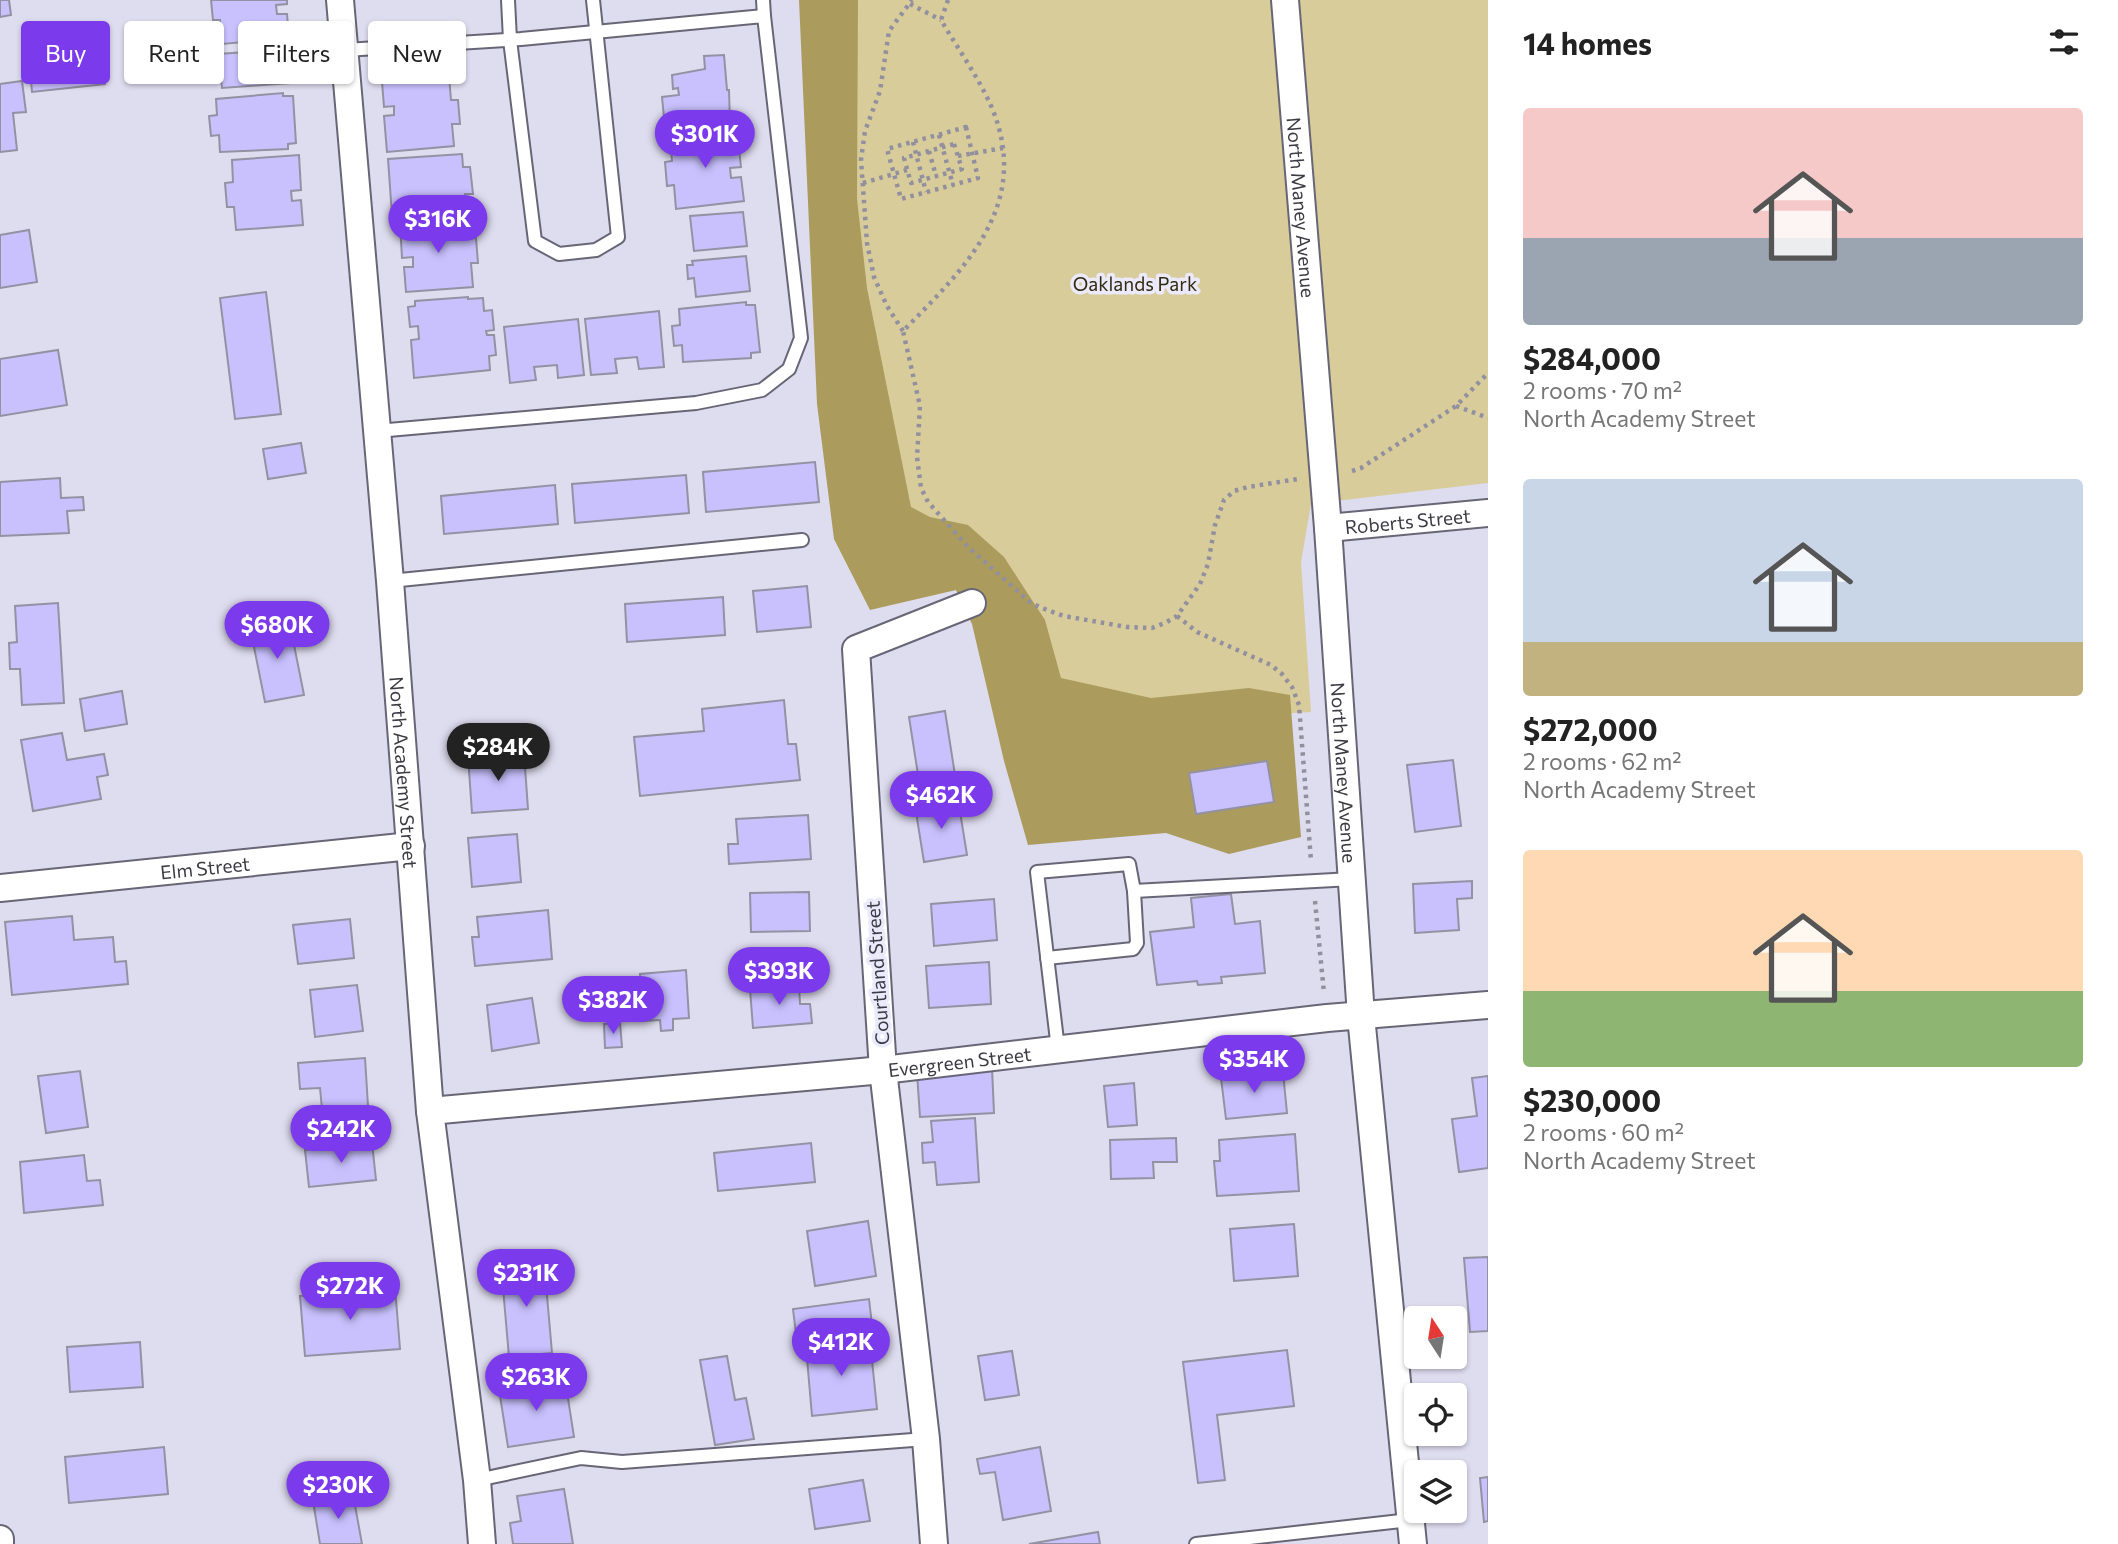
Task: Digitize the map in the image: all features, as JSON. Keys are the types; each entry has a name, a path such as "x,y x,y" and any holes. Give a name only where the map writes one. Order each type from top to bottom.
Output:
{"street":[{"name":"North Academy Street","path":"340,0 342,21"},
{"name":"North Maney Avenue","path":"1285,0 1328,528 1361,1016 1411,1532"},
{"name":"North Academy Street","path":"348,84 390,581 430,1111 477,1480 482,1544"},
{"name":"Roberts Street","path":"1328,528 1488,513"},
{"name":"Courtland Street","path":"934,1544 926,1439 883,1070 856,649 972,603"},
{"name":"Elm Street","path":"0,888 411,846"},
{"name":"Evergreen Street","path":"430,1111 883,1070 1361,1016 1488,1005"},
{"path":"0,1539 0,1544"}],"lane":[{"path":"508,0 510,40 535,241 559,254 596,250 618,237 593,0"},
{"path":"377,431 696,403 762,390 789,369 801,338 763,0"},
{"path":"354,49 510,40 764,16"},
{"path":"390,581 802,540"},
{"path":"1047,958 1133,949 1137,943 1134,891 1129,864 1037,872 1047,958 1058,1049"},
{"path":"1134,891 1352,879"},
{"path":"477,1480 581,1458 622,1462 926,1439"},
{"path":"1196,1544 1411,1532"}],"path":[{"path":"941,20 948,0"},
{"path":"903,331 972,257 987,233 1002,184 1003,148 991,107 941,20 911,2 889,32 880,91 864,138 861,160 867,243 874,277 887,306 903,331 920,406 917,457 921,488 928,502 951,529 1021,594 1047,610 1064,616 1126,627 1152,628 1177,616 1200,584 1208,564 1215,525 1224,500 1234,491 1267,482 1323,478 1361,468 1456,406 1488,373"},
{"path":"966,127 978,178 901,199 887,149 913,142 966,127"},
{"path":"939,135 953,185"},
{"path":"913,142 926,192"},
{"path":"954,144 962,169 911,183 904,158 942,147 954,144"},
{"path":"958,156 1003,148"},
{"path":"929,151 936,176"},
{"path":"863,183 907,170"},
{"path":"1456,406 1488,418"},
{"path":"1177,616 1197,632 1259,659 1276,670 1292,687 1299,705"}],"green space":[{"name":"Oaklands Park","path":"840,0 1488,0 1488,483 1311,504 1301,562 1311,712 1023,730 956,590 878,606"}],"shaded area":[{"path":"799,0 858,0 857,199 867,288 911,507 930,517 968,525 1004,557 1045,620 1061,678 1151,698 1249,688 1290,695 1301,837 1229,854 1166,833 1028,845 1004,761 972,624 956,590 870,610 834,539 817,404"}],"building":[{"path":"0,0 9,0 11,15 0,17"},
{"path":"211,0 287,0 287,4 276,5 277,14 287,14 288,21 238,21 238,43 224,44 224,21 213,20"},
{"path":"238,53 238,84 276,84 222,88 224,54"},
{"path":"724,55 730,123 665,128 662,97 679,95 678,88 673,89 672,75 705,69 704,56"},
{"path":"21,81 22,84 26,112 13,113 17,150 0,152 0,84"},
{"path":"31,84 105,84 32,92"},
{"path":"382,84 450,84 451,100 458,100 460,124 452,124 454,146 387,152 384,116 394,115 394,106 384,107"},
{"path":"283,93 283,96 293,96 296,143 288,144 288,149 220,152 219,135 211,136 209,116 217,115 216,99"},
{"path":"737,132 741,167 730,168 731,178 741,177 744,201 676,209 674,185 667,186 665,162 672,161 670,139"},
{"path":"462,154 463,167 470,167 473,194 465,194 466,209 392,215 388,159"},
{"path":"299,155 301,190 291,191 292,201 301,200 303,225 236,230 234,207 227,207 225,183 233,182 232,160"},
{"path":"743,212 747,246 694,251 690,216"},
{"path":"466,217 468,239 476,238 478,263 471,263 473,287 406,292 404,267 413,267 413,257 402,258 400,223"},
{"path":"29,230 37,282 0,288 0,235"},
{"path":"746,256 750,291 696,297 694,278 688,279 687,265 693,265 692,261"},
{"path":"266,292 281,414 235,419 220,298"},
{"path":"483,298 484,311 492,310 494,330 486,331 487,335 494,335 496,355 489,356 490,370 414,378 411,340 419,339 418,326 410,327 408,307 415,306 415,301"},
{"path":"746,302 746,305 755,305 760,352 751,353 751,358 683,362 682,345 674,346 672,326 680,325 679,309"},
{"path":"659,311 664,367 639,369 637,357 615,359 617,373 591,375 585,319"},
{"path":"578,319 584,375 558,378 557,365 534,367 536,380 510,383 504,327"},
{"path":"58,350 67,405 0,416 0,359"},
{"path":"301,443 306,473 268,479 263,449"},
{"path":"815,462 819,502 706,512 703,472"},
{"path":"686,475 689,513 575,523 572,484"},
{"path":"60,478 61,498 83,497 84,510 67,511 69,533 0,536 0,482"},
{"path":"555,485 558,524 444,534 441,496"},
{"path":"807,586 811,627 757,632 753,591"},
{"path":"723,597 725,635 627,642 625,604"},
{"path":"58,603 64,703 22,705 20,669 10,669 9,643 17,642 15,606"},
{"path":"289,620 304,695 265,702 250,627"},
{"path":"122,691 127,724 85,731 80,699"},
{"path":"784,700 788,744 796,744 800,780 640,796 634,737 704,731 702,709"},
{"path":"945,711 955,775 919,781 909,717"},
{"path":"62,733 67,760 104,754 108,775 97,777 101,799 33,811 21,740"},
{"path":"524,753 528,809 472,813 468,756"},
{"path":"1453,760 1461,826 1415,832 1407,765"},
{"path":"1267,761 1274,802 1196,814 1189,773"},
{"path":"958,799 967,855 924,862 915,806"},
{"path":"808,815 811,859 729,864 728,844 738,844 736,819"},
{"path":"517,834 521,882 472,887 468,838"},
{"path":"1472,881 1472,898 1457,899 1459,930 1415,933 1413,884"},
{"path":"809,892 810,931 751,932 750,893"},
{"path":"1231,894 1235,924 1260,921 1265,973 1221,977 1222,983 1198,985 1197,981 1157,985 1150,932 1194,927 1191,898"},
{"path":"994,899 997,940 934,946 931,904"},
{"path":"548,910 552,959 475,966 472,937 479,937 477,917"},
{"path":"72,916 74,940 113,937 115,962 126,961 128,984 12,995 5,922"},
{"path":"350,919 354,958 298,964 293,925"},
{"path":"989,962 991,1004 929,1008 926,966"},
{"path":"686,970 689,1018 673,1019 673,1030 661,1031 660,1020 643,1021 640,974"},
{"path":"799,984 800,1004 810,1004 812,1023 753,1028 750,989"},
{"path":"357,985 363,1031 315,1037 310,990"},
{"path":"532,998 539,1043 492,1051 487,1005"},
{"path":"620,1023 622,1047 605,1048 604,1024"},
{"path":"365,1058 368,1106 322,1109 320,1088 300,1089 298,1063"},
{"path":"992,1068 994,1113 920,1117 917,1073"},
{"path":"80,1071 88,1127 46,1133 38,1076"},
{"path":"1283,1072 1287,1113 1226,1119 1221,1078"},
{"path":"1488,1076 1488,1168 1459,1172 1452,1119 1477,1116 1472,1078"},
{"path":"1134,1083 1137,1125 1108,1127 1104,1086"},
{"path":"975,1118 979,1182 937,1185 935,1162 923,1163 922,1143 933,1142 931,1121"},
{"path":"1295,1134 1299,1191 1217,1196 1214,1161 1220,1161 1219,1140"},
{"path":"1176,1138 1177,1162 1153,1162 1154,1178 1111,1179 1110,1140"},
{"path":"372,1143 376,1180 309,1187 305,1150"},
{"path":"811,1143 815,1182 718,1191 714,1153"},
{"path":"84,1155 87,1181 100,1180 103,1205 24,1213 20,1162"},
{"path":"868,1221 876,1276 815,1286 807,1231"},
{"path":"1294,1224 1298,1276 1234,1281 1230,1229"},
{"path":"1488,1257 1488,1331 1470,1332 1464,1258"},
{"path":"544,1261 552,1353 509,1357 501,1265"},
{"path":"395,1287 400,1349 305,1356 300,1296"},
{"path":"869,1299 872,1325 796,1334 793,1309"},
{"path":"870,1341 877,1409 812,1416 806,1347"},
{"path":"140,1342 143,1387 70,1392 67,1347"},
{"path":"1287,1350 1294,1406 1217,1415 1225,1480 1198,1483 1183,1362"},
{"path":"1012,1351 1019,1395 985,1400 978,1356"},
{"path":"727,1356 735,1400 746,1398 754,1439 715,1445 700,1360"},
{"path":"565,1379 574,1437 508,1447 499,1389"},
{"path":"164,1447 168,1494 69,1503 65,1457"},
{"path":"1040,1447 1051,1511 1003,1520 995,1472 980,1474 977,1459"},
{"path":"1488,1477 1488,1521 1484,1522 1480,1478"},
{"path":"863,1480 870,1521 815,1529 809,1489"},
{"path":"564,1489 573,1544 513,1544 510,1523 521,1521 517,1496"},
{"path":"353,1494 362,1544 320,1544 313,1501"},
{"path":"1098,1532 1100,1544 1029,1544"}]}
